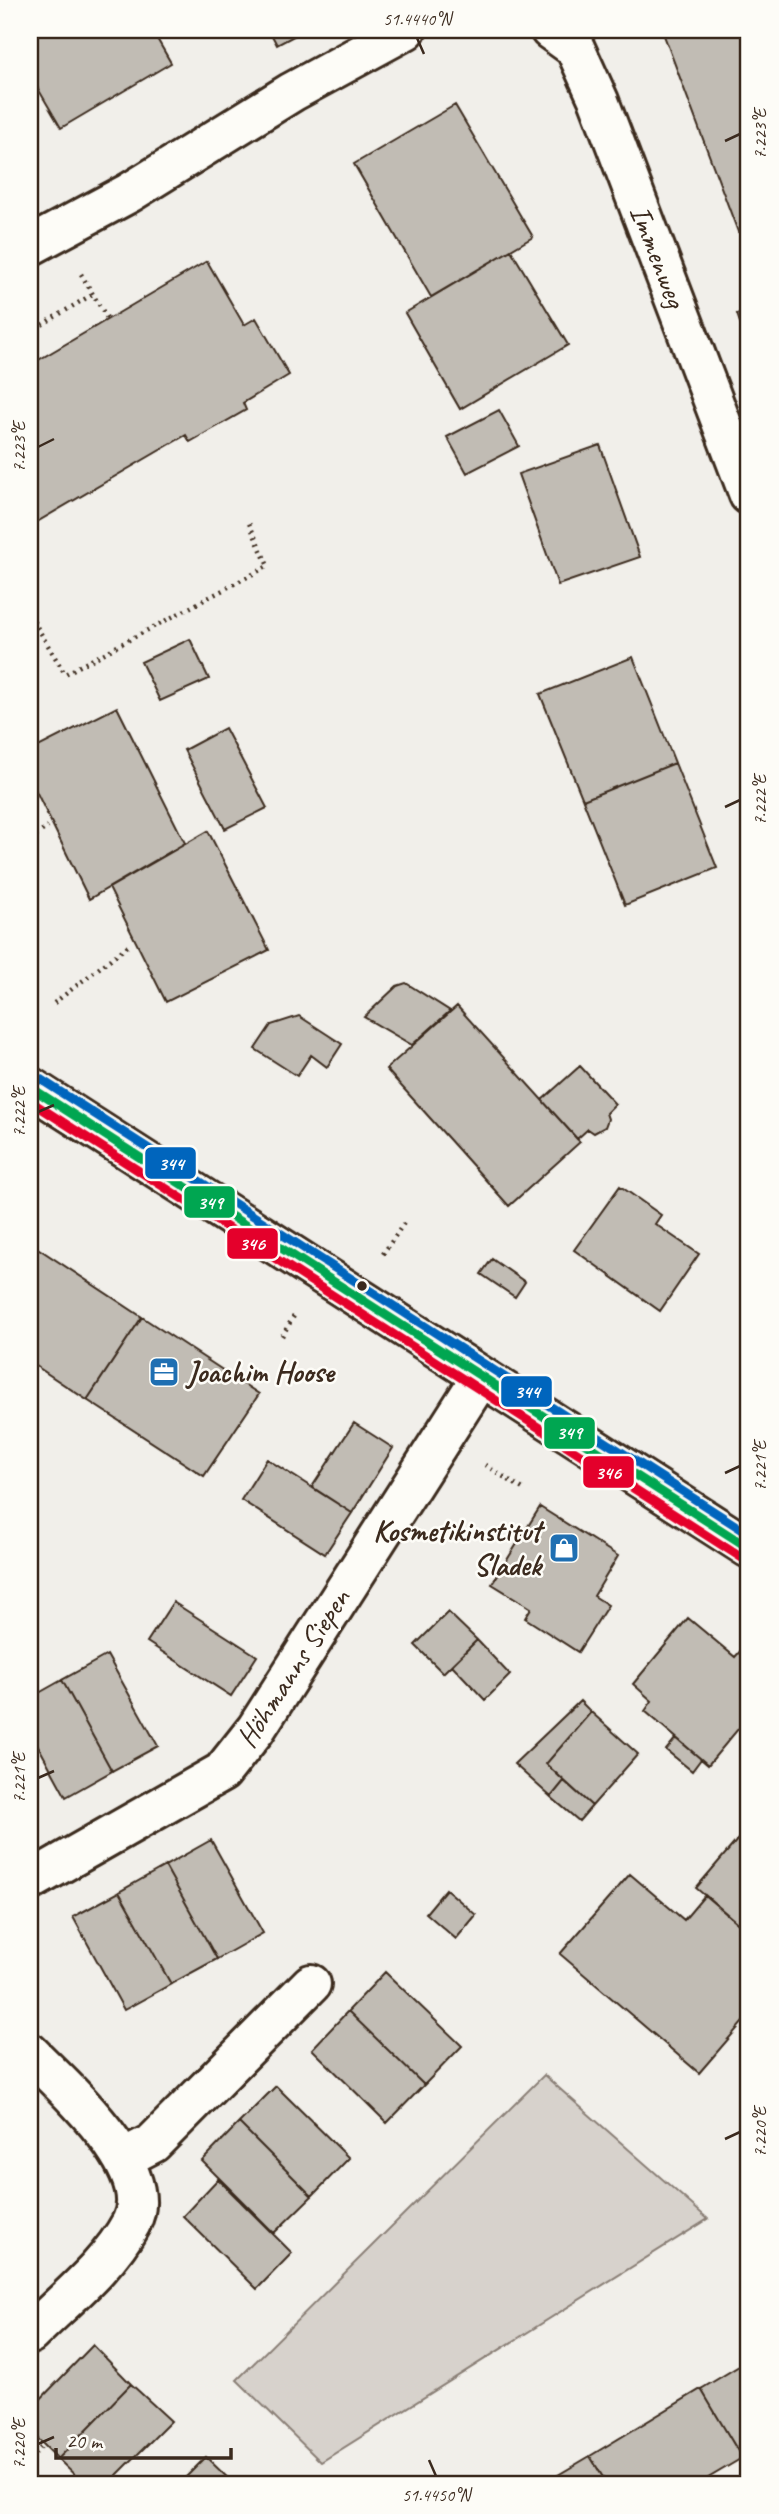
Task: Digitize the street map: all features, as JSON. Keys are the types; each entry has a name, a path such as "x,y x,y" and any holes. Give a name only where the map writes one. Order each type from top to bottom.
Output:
{"street":[{"path":"30,246 129,193 292,92 406,30"},
{"name":"Immenweg","path":"550,30 575,48 599,101 749,495"},
{"path":"30,1087 749,1548"},
{"name":"Höhmanns Siepen","path":"30,1881 222,1772 256,1729 481,1377"},
{"path":"124,2158 153,2143 311,1984"},
{"path":"30,2053 106,2132 124,2158 134,2191 132,2221 110,2253 30,2334"}],"path":[{"path":"30,332 93,294"},
{"path":"30,615 65,674 268,566 248,521"},
{"path":"30,839 48,827"},
{"path":"54,1003 129,946"},
{"path":"383,1254 404,1223"},
{"path":"282,1336 295,1315"},
{"path":"30,2459 43,2445"},
{"path":"66,2484 75,2476"}],"shaded area":[{"path":"544,2075 708,2219 321,2462 237,2380"}],"building":[{"path":"30,30 152,30 171,63 61,128 30,75"},
{"path":"269,30 305,30 277,45"},
{"path":"662,30 749,30 749,227 738,232"},
{"path":"455,105 533,237 431,297 354,164"},
{"path":"511,250 568,345 460,409 405,313"},
{"path":"207,261 244,325 256,318 289,375 243,403 246,410 190,442 186,435 30,526 30,365"},
{"path":"749,310 749,349 737,314"},
{"path":"499,410 519,446 467,473 447,437"},
{"path":"600,445 640,557 558,585 518,474"},
{"path":"190,639 209,679 160,701 141,662"},
{"path":"633,657 675,763 583,800 540,694"},
{"path":"117,707 185,843 89,899 30,779 30,751"},
{"path":"225,728 267,808 225,829 184,750"},
{"path":"675,763 717,868 625,905 583,800"},
{"path":"208,831 269,950 166,1002 109,888"},
{"path":"406,983 450,1011 412,1045 364,1017 397,986"},
{"path":"457,1006 580,1142 509,1206 386,1069"},
{"path":"299,1016 342,1044 327,1067 311,1055 297,1076 255,1049 271,1025"},
{"path":"580,1066 615,1104 606,1113 608,1119 605,1127 594,1133 588,1129 577,1139 542,1100"},
{"path":"620,1186 661,1215 655,1224 699,1254 660,1311 574,1250"},
{"path":"30,1243 142,1317 87,1400 30,1362"},
{"path":"492,1259 525,1282 515,1297 481,1274"},
{"path":"142,1317 259,1394 204,1476 87,1400"},
{"path":"354,1423 393,1448 352,1513 312,1487"},
{"path":"267,1459 352,1513 325,1554 241,1500"},
{"path":"540,1507 618,1556 594,1596 608,1605 578,1652 525,1618 531,1608 492,1584"},
{"path":"173,1602 257,1656 231,1696 147,1642"},
{"path":"448,1612 477,1640 443,1673 415,1645"},
{"path":"688,1618 735,1657 743,1648 749,1652 749,1716 708,1765 645,1711 652,1701 633,1684"},
{"path":"477,1640 510,1675 485,1700 452,1665"},
{"path":"107,1655 158,1746 112,1771 62,1680"},
{"path":"62,1680 112,1771 66,1797 30,1731 30,1698"},
{"path":"580,1701 591,1712 546,1764 564,1781 551,1797 514,1764"},
{"path":"591,1712 638,1754 592,1806 546,1764"},
{"path":"676,1738 701,1759 692,1771 666,1750"},
{"path":"564,1781 592,1806 579,1821 551,1797"},
{"path":"744,1832 749,1836 749,1933 696,1888"},
{"path":"211,1840 263,1933 217,1959 165,1866"},
{"path":"165,1866 217,1959 171,1984 119,1892"},
{"path":"630,1874 684,1920 705,1895 749,1933 749,2015 699,2073 560,1954"},
{"path":"446,1889 476,1915 456,1939 426,1913"},
{"path":"119,1892 171,1984 124,2010 73,1917"},
{"path":"385,1972 462,2046 424,2085 348,2011"},
{"path":"348,2011 424,2085 387,2123 312,2049"},
{"path":"276,2086 349,2158 312,2196 239,2123"},
{"path":"239,2123 312,2196 274,2233 202,2161"},
{"path":"218,2179 292,2253 257,2289 183,2216"},
{"path":"93,2345 131,2384 58,2459 30,2431 30,2410"},
{"path":"749,2360 749,2454 742,2458 701,2389"},
{"path":"131,2384 171,2421 108,2484 84,2484 58,2459"},
{"path":"701,2389 742,2458 698,2484 607,2484 590,2456"},
{"path":"590,2456 607,2484 543,2484"},
{"path":"206,2457 234,2484 179,2484"}],"transit line":[{"name":"344","path":"37,1077 749,1534"},
{"name":"349","path":"30,1087 749,1548"},
{"name":"346","path":"30,1101 742,1558"}],"place":[{"name":"Joachim Hoose","path":"164,1372"},
{"name":"Kosmetikinstitut Sladek","path":"564,1548"}]}
